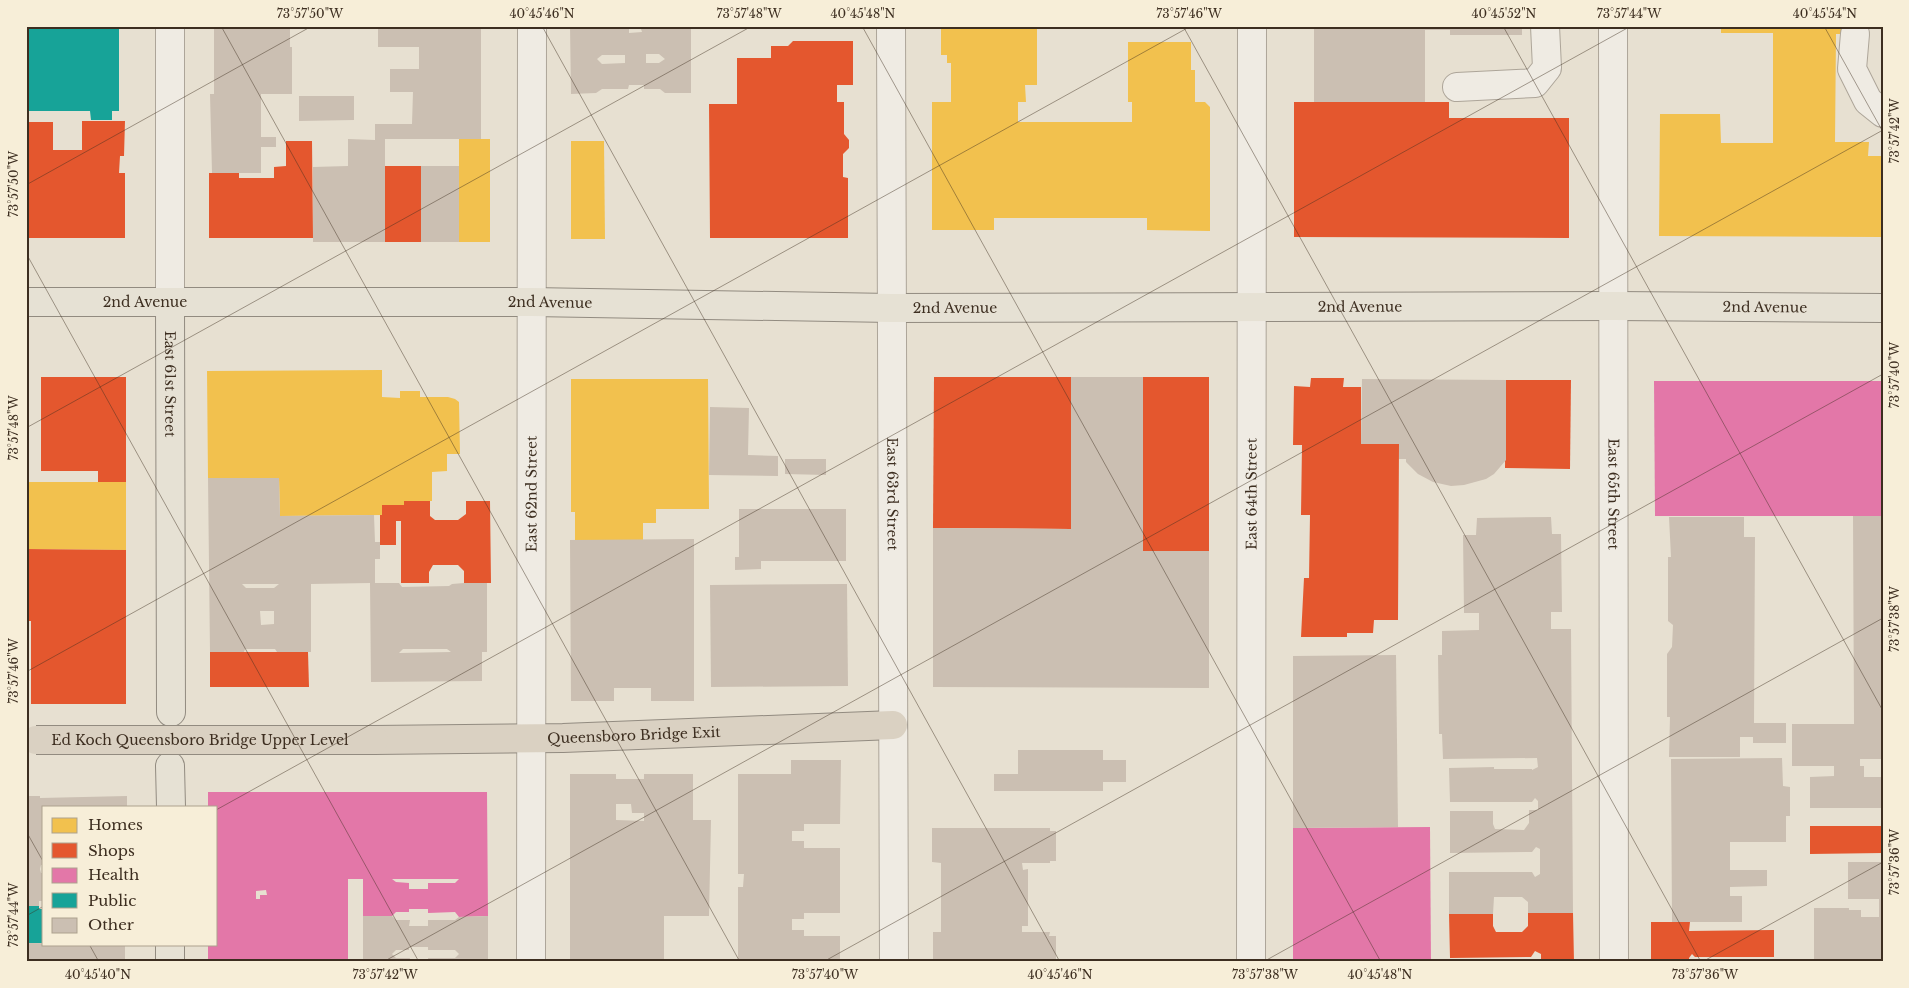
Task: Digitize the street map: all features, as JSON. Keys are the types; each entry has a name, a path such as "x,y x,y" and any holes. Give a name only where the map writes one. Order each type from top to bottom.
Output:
{"highway":[{"name":"Queensboro Bridge Exit","path":"374,740 530,738 893,725"},
{"name":"Ed Koch Queensboro Bridge Upper Level","path":"26,741 374,740"}],"main road":[{"name":"2nd Avenue","path":"26,302 532,302 891,308 1614,306 1883,308"},
{"name":"East 61st Street","path":"170,303 171,712"},
{"path":"170,766 171,806"},
{"path":"170,946 170,962"}],"street":[{"name":"East 61st Street","path":"170,26 170,303"},
{"name":"East 62nd Street","path":"531,962 532,26"},
{"name":"East 63rd Street","path":"891,26 894,962"},
{"name":"East 64th Street","path":"1251,962 1252,26"},
{"path":"1458,88 1535,83 1547,68 1545,26"},
{"name":"East 65th Street","path":"1614,26 1614,962"},
{"path":"1855,34 1852,69 1868,101 1883,113"}],"building: Homes":[{"path":"941,26 1037,26 1037,85 1025,85 1026,102 1018,102 1018,122 1132,122 1132,102 1128,102 1128,42 1191,42 1191,70 1195,70 1195,102 1205,102 1210,107 1210,231 1147,230 1147,218 994,218 994,230 932,230 932,102 951,102 951,63 947,63 947,55 941,55"},
{"path":"1721,26 1869,26 1869,34 1836,34 1835,142 1869,142 1868,156 1882,156 1881,237 1659,236 1660,114 1720,114 1721,143 1773,143 1773,33 1721,33"},
{"path":"459,139 490,139 490,242 459,242"},
{"path":"571,141 604,141 605,239 571,239"},
{"path":"382,370 382,397 400,398 400,391 420,391 420,397 448,397 459,402 460,454 447,454 447,471 432,472 432,501 404,501 404,505 382,505 382,515 280,516 279,478 208,478 207,371"},
{"path":"571,379 708,379 709,509 656,509 656,523 643,523 643,540 575,540 575,512 571,512"},
{"path":"26,482 126,482 126,550 26,549"}],"building: Shops":[{"path":"793,41 853,41 853,85 837,85 837,102 844,102 844,134 849,140 849,148 843,154 843,177 848,178 848,238 710,238 709,104 737,104 737,58 771,58 771,46 788,46"},
{"path":"1294,102 1449,102 1449,118 1569,118 1569,238 1294,237"},
{"path":"82,121 125,121 124,156 120,156 119,173 125,173 125,238 26,238 26,122 53,122 53,150 82,150"},
{"path":"286,141 312,141 313,238 209,238 209,173 239,173 239,178 274,178 274,167 286,166"},
{"path":"385,166 421,166 421,242 385,242"},
{"path":"41,377 126,377 126,482 98,482 98,471 41,471"},
{"path":"934,377 1071,377 1071,529 933,528"},
{"path":"1143,377 1209,377 1209,551 1143,551"},
{"path":"1311,378 1344,378 1343,387 1361,387 1361,444 1399,444 1398,620 1374,620 1373,633 1347,633 1347,637 1301,637 1304,578 1309,578 1310,515 1301,515 1302,445 1293,445 1294,386 1310,387"},
{"path":"1506,380 1571,380 1570,469 1505,468"},
{"path":"404,501 430,501 430,516 435,520 458,520 466,514 466,501 490,501 491,583 464,583 464,571 458,565 433,565 429,572 429,583 401,583 401,521 396,521 396,545 380,545 380,515 382,515 382,505 404,505"},
{"path":"26,549 126,550 126,704 31,704 31,621 26,621"},
{"path":"210,652 308,652 309,687 210,687"},
{"path":"1810,826 1883,826 1883,853 1810,854"},
{"path":"1528,913 1573,913 1574,962 1541,962 1541,954 1535,951 1531,957 1450,958 1449,914 1493,914 1493,926 1496,932 1522,932 1528,926"},
{"path":"1651,922 1690,922 1689,931 1774,930 1774,957 1695,957 1692,954 1689,962 1651,962"}],"building: Health":[{"path":"1654,381 1883,381 1883,516 1655,516"},
{"path":"208,792 487,792 488,916 459,917 455,912 428,913 428,909 409,909 409,912 396,912 392,916 363,916 363,879 348,879 348,962 208,962 208,946 218,946 218,806 208,806","holes":["392,879 459,879 455,883 428,883 428,889 409,889 409,883 396,882","266,890 267,895 260,895 260,899 256,899 256,891"]},
{"path":"1430,827 1431,962 1293,962 1293,828"}],"building: Public":[{"path":"26,26 119,26 119,111 112,111 112,120 91,120 90,111 26,111"},
{"path":"26,906 39,906 39,909 42,909 42,943 26,943"}],"building: Other":[{"path":"214,26 290,26 292,94 261,94 261,137 276,137 276,147 261,147 261,173 212,173 210,94 214,94"},
{"path":"378,26 481,26 481,139 385,139 385,242 313,242 313,167 348,166 348,139 375,140 375,124 412,124 413,92 390,92 390,69 419,69 419,47 378,47"},
{"path":"570,26 629,29 629,33 642,32 641,29 660,29 662,26 691,26 691,93 665,93 660,89 644,89 644,85 629,85 628,89 602,89 596,93 571,94","holes":["646,54 659,54 665,59 659,63 646,63","602,55 625,55 625,63 602,64 597,59"]},
{"path":"1314,26 1522,26 1522,35 1450,35 1450,30 1425,30 1425,102 1314,102"},
{"path":"299,96 354,96 354,120 299,121"},
{"path":"421,166 459,166 459,242 421,242"},
{"path":"1071,377 1143,377 1143,551 1209,551 1209,688 933,687 933,528 1071,529"},
{"path":"1362,379 1506,380 1506,460 1494,474 1486,479 1464,485 1451,486 1433,482 1418,474 1406,462 1406,459 1399,459 1399,444 1361,444"},
{"path":"710,407 749,408 748,455 778,456 778,476 709,475"},
{"path":"785,459 826,459 826,475 785,474"},
{"path":"208,478 279,478 280,516 374,515 375,542 380,542 380,559 375,559 375,583 399,583 402,587 487,583 487,652 482,652 482,681 371,682 370,583 311,584 311,652 277,652 275,649 245,649 244,652 210,652","holes":["242,584 279,584 274,588 246,588","260,611 274,611 274,624 261,625","403,649 447,649 451,652 399,653"]},
{"path":"739,509 846,509 846,561 761,561 761,569 735,570 735,557 739,557"},
{"path":"1853,516 1883,516 1883,759 1860,759 1860,766 1864,766 1864,777 1883,777 1883,808 1810,808 1810,777 1834,776 1834,766 1792,766 1792,724 1854,724"},
{"path":"1551,517 1552,534 1561,534 1562,612 1551,612 1551,629 1571,629 1573,913 1528,913 1528,902 1522,897 1494,897 1493,914 1449,914 1449,872 1532,872 1535,877 1540,874 1540,849 1536,847 1532,852 1450,853 1450,811 1493,811 1495,829 1524,830 1529,823 1529,810 1538,810 1538,801 1535,798 1532,802 1450,802 1449,768 1494,767 1494,769 1532,770 1538,767 1537,758 1443,759 1442,734 1439,734 1438,655 1442,655 1442,631 1479,630 1479,613 1464,613 1463,535 1476,535 1477,518"},
{"path":"1669,517 1744,517 1744,537 1755,537 1754,723 1786,723 1786,743 1753,743 1753,737 1740,737 1740,757 1669,757 1670,717 1667,717 1667,654 1672,647 1673,625 1668,621 1668,557 1671,557"},
{"path":"694,539 694,701 651,701 651,688 614,688 614,701 571,701 570,540"},
{"path":"847,584 848,686 711,687 710,585"},
{"path":"1396,655 1398,827 1293,828 1293,656"},
{"path":"1018,750 1103,750 1103,760 1126,760 1126,782 1103,782 1103,791 994,791 994,774 1018,774"},
{"path":"1782,758 1783,786 1790,787 1790,816 1786,816 1786,842 1730,842 1730,870 1767,870 1767,886 1730,887 1730,896 1742,896 1742,922 1672,922 1671,759"},
{"path":"791,760 841,760 840,824 804,824 804,831 792,831 792,841 804,841 804,848 840,848 840,913 804,913 804,919 792,919 792,930 804,930 804,936 840,936 840,962 738,962 738,887 743,887 744,874 738,874 738,774 791,774"},
{"path":"570,774 616,774 616,779 644,779 644,774 693,774 693,820 711,820 709,916 664,916 664,962 570,962","holes":["616,804 631,804 632,813 644,813 644,821 616,820"]},
{"path":"26,796 40,796 40,798 127,796 127,806 42,806 42,865 40,869 42,873 42,901 39,901 39,906 26,906"},
{"path":"932,828 1050,828 1050,831 1056,831 1056,861 1050,861 1050,863 1022,863 1023,870 1028,869 1028,926 1022,926 1022,932 1050,932 1049,936 1056,936 1056,962 933,962 933,932 941,932 941,863 932,862"},
{"path":"1848,862 1883,862 1883,962 1814,962 1814,908 1849,908 1849,910 1861,910 1861,917 1879,917 1879,899 1848,899"},
{"path":"363,916 392,916 396,920 410,920 409,926 428,926 428,920 455,920 459,917 488,916 488,962 428,962 428,958 455,958 459,954 455,950 428,950 428,947 409,947 409,950 396,950 392,954 396,958 410,958 409,962 363,962"},
{"path":"26,943 42,943 42,946 125,946 125,962 26,962"}]}
